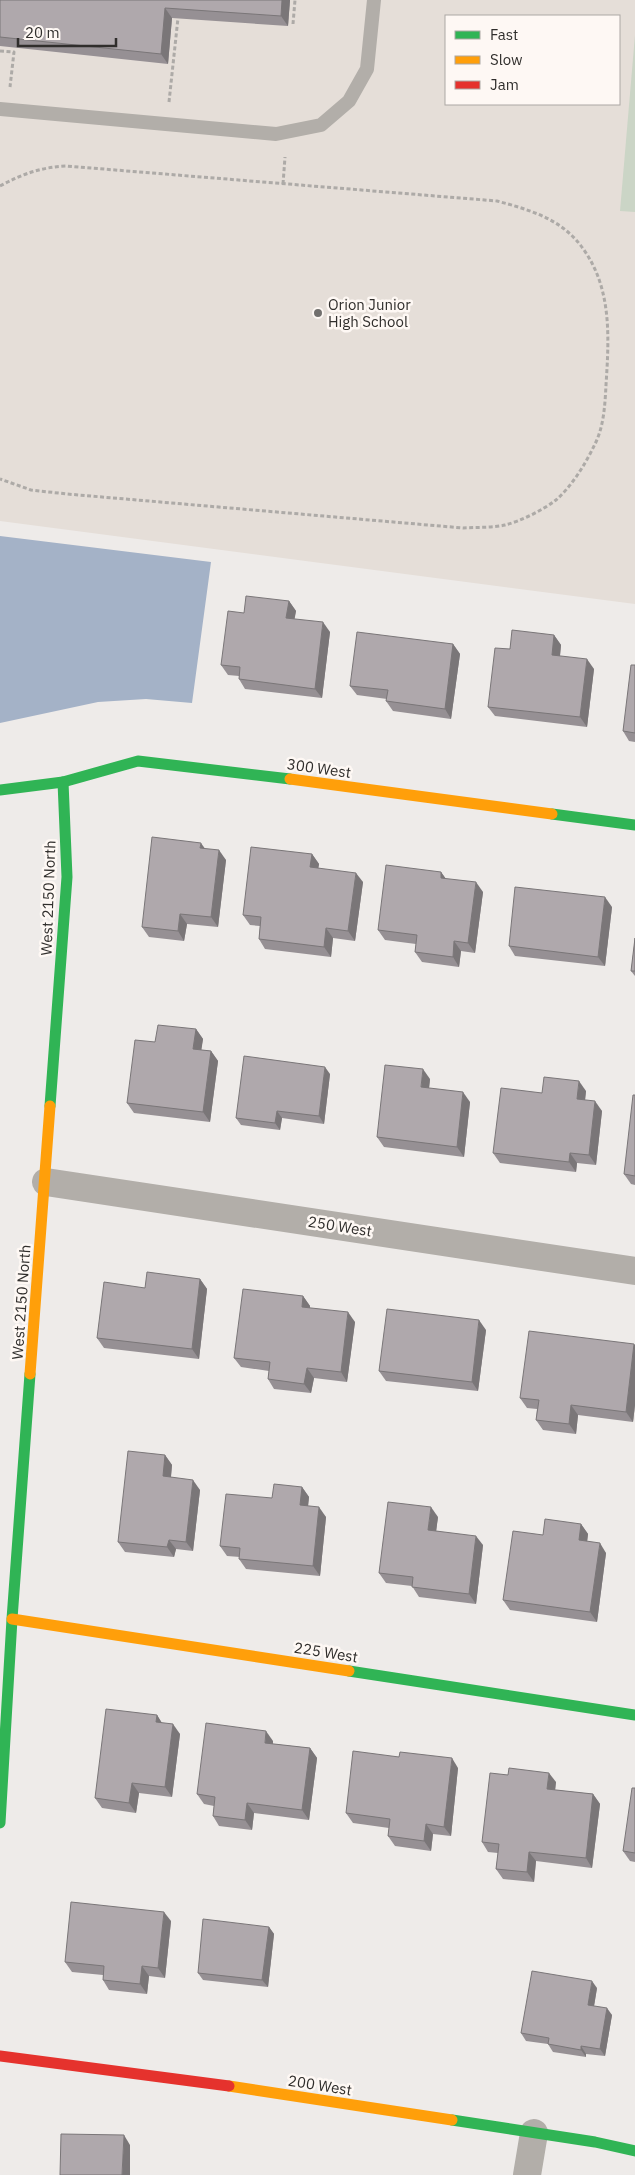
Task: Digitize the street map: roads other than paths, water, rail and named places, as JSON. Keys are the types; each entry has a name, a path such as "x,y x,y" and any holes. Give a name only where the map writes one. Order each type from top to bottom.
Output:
{"street":[{"name":"300 West","path":"0,790 63,782 138,761 263,775 635,825"},
{"name":"West 2150 North","path":"0,1823 12,1619 46,1182 67,877 63,782"},
{"name":"250 West","path":"46,1182 635,1270"},
{"name":"225 West","path":"12,1619 635,1715"},
{"name":"200 West","path":"0,2056 246,2088 596,2142 635,2151"},
{"path":"527,2175 534,2133"}],"lane":[{"path":"0,109 276,134 321,125 349,101 367,70 374,0"}],"water":[{"path":"0,536 211,562 192,703 146,699 98,702 0,723"}],"place":[{"name":"Orion Junior High School","path":"318,313"}]}
